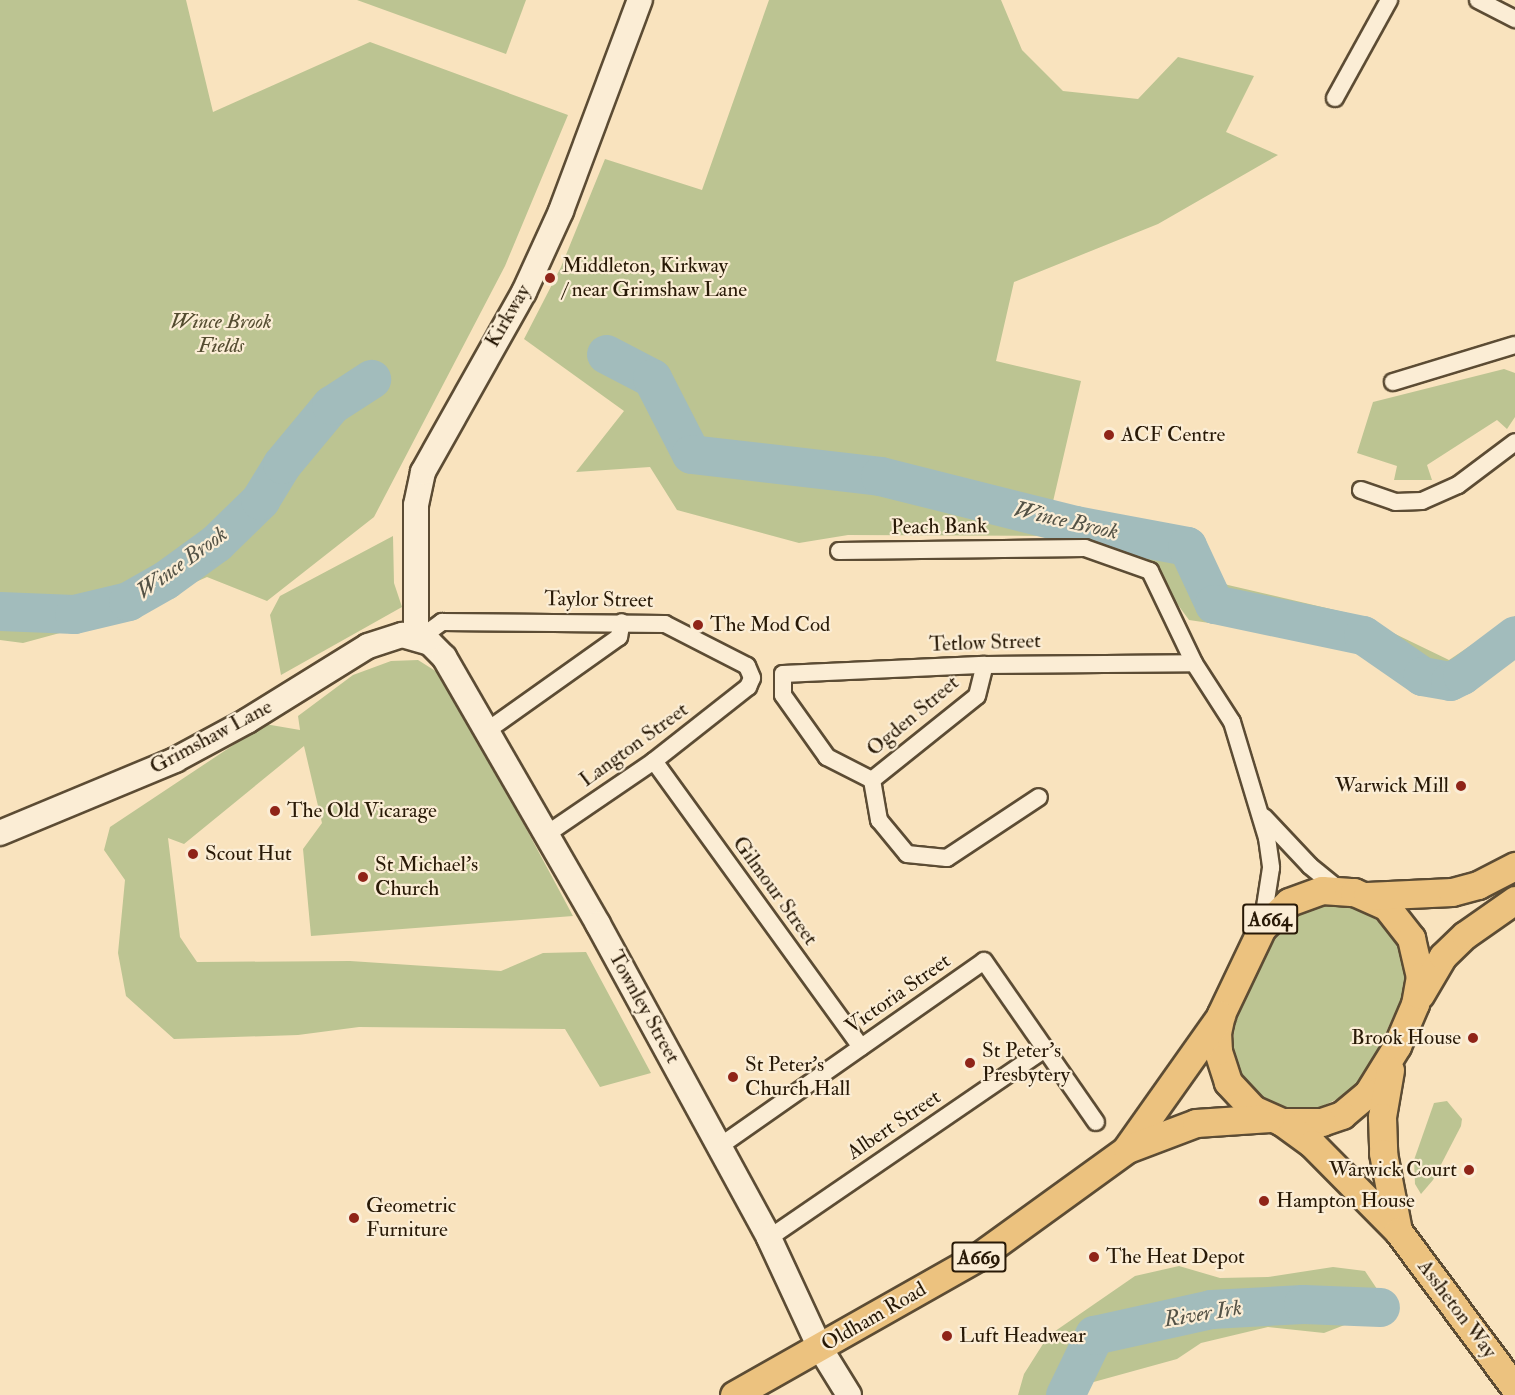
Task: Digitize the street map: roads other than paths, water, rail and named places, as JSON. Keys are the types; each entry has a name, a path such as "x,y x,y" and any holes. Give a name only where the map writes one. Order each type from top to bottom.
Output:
{"main road":[{"name":"Kirkway","path":"421,639 416,505 423,472 524,292 561,211 640,0"},
{"name":"Grimshaw Lane","path":"0,832 175,760 247,722 368,646 389,637 421,639"},
{"name":"Townley Street","path":"421,639 444,657 488,730 544,836 598,924 769,1238 820,1348 849,1395"},
{"name":"A664","path":"1515,866 1478,885 1452,892 1367,896 1340,890 1314,892 1289,902 1262,928 1221,1014 1218,1051 1228,1082 1240,1097 1276,1120 1322,1122 1356,1106 1383,1073 1415,1004 1443,956 1465,935 1515,900"},
{"name":"A664","path":"1367,896 1386,906 1412,938 1420,976 1415,1004"},
{"name":"Oldham Road","path":"1126,1149 1221,1014"},
{"name":"Assheton Way","path":"1397,1046 1382,1117 1383,1153 1398,1231"},
{"name":"Oldham Road","path":"735,1395 978,1257 1126,1149 1196,1124 1276,1120"},
{"name":"Assheton Way","path":"1276,1120 1312,1144 1398,1231 1515,1388"}],"street":[{"path":"1335,98 1389,0"},
{"path":"1478,0 1515,20"},
{"path":"1393,382 1515,345"},
{"path":"1361,490 1395,502 1422,501 1458,485 1515,442"},
{"name":"Peach Bank","path":"838,551 1085,548 1150,571 1194,663 1232,722 1258,810 1271,868 1262,928"},
{"name":"Taylor Street","path":"421,639 441,622 664,624 747,666 752,678 748,687"},
{"path":"488,730 619,637 622,622"},
{"name":"Tetlow Street","path":"872,780 827,757 783,695 780,680 791,672 984,665 1194,663"},
{"name":"Ogden Street","path":"984,665 977,696 872,780 879,820 907,854 947,858 1039,797"},
{"name":"Langton Street","path":"544,836 654,761 748,687"},
{"name":"Gilmour Street","path":"654,761 861,1047"},
{"path":"1258,810 1298,854 1340,890"},
{"name":"Victoria Street","path":"720,1146 984,961 1045,1049"},
{"path":"1045,1049 1096,1122"},
{"name":"Albert Street","path":"769,1238 1045,1049"}],"waterway":[{"name":"Wince Brook","path":"606,354 652,378 691,454 880,476 1075,525 1187,546 1214,604 1363,635 1422,676 1450,681 1462,675 1515,635"},
{"name":"Wince Brook","path":"0,611 74,614 128,601 165,580 216,543 260,500 282,464 331,405 371,379"},
{"name":"River Irk","path":"1065,1395 1094,1335 1211,1309 1303,1304 1380,1307"}],"place":[{"name":"Middleton, Kirkway / near Grimshaw Lane","path":"550,278"},
{"name":"ACF Centre","path":"1109,435"},
{"name":"The Mod Cod","path":"698,625"},
{"name":"Warwick Mill","path":"1461,786"},
{"name":"The Old Vicarage","path":"275,811"},
{"name":"Scout Hut","path":"193,854"},
{"name":"St Michael's Church","path":"363,877"},
{"name":"Brook House","path":"1473,1038"},
{"name":"St Peter's Presbytery","path":"970,1063"},
{"name":"St Peter's Church Hall","path":"733,1077"},
{"name":"Warwick Court","path":"1469,1170"},
{"name":"Hampton House","path":"1264,1201"},
{"name":"Geometric Furniture","path":"354,1218"},
{"name":"The Heat Depot","path":"1094,1257"},
{"name":"Luft Headwear","path":"947,1336"}],"park label":[{"name":"Wince Brook Fields","path":"221,334"}]}
